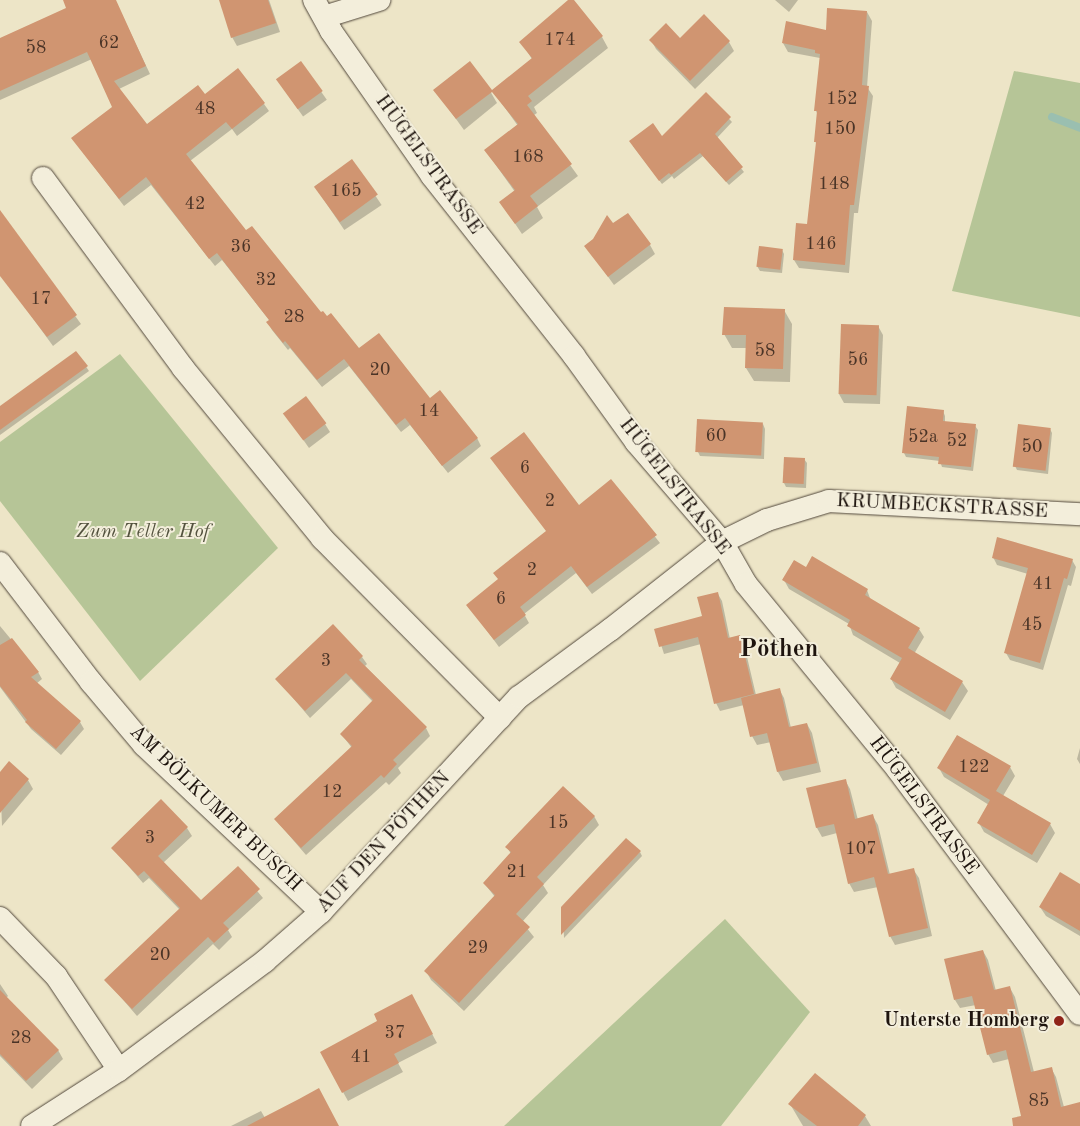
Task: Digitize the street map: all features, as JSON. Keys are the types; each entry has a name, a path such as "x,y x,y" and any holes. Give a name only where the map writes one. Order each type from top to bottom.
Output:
{"street":[{"path":"319,8 378,0"},
{"name":"HÜGELSTRASSE","path":"319,8 331,31 432,176 574,356 636,442 722,542 746,584 898,770 1080,1014"},
{"path":"43,178 183,368 322,538 500,718"},
{"name":"KRUMBECKSTRASSE","path":"722,542 767,520 829,501 1080,514"},
{"name":"AUF DEN PÖTHEN","path":"32,1126 119,1070 265,961 321,912 519,697 610,630 722,542"},
{"name":"AM BÖLKUMER BUSCH","path":"0,563 91,682 144,745 321,912"},
{"path":"0,918 56,976 119,1070"}],"green space":[{"path":"1014,71 1080,83 1080,317 952,291"},
{"name":"Zum Teller Hof","path":"120,354 278,548 140,681 0,501 0,442"},
{"path":"725,919 810,1012 721,1126 504,1126"}],"building":[{"path":"63,0 116,0 146,66 114,81 147,124 198,85 205,94 238,68 265,103 232,129 226,122 186,154 246,230 252,226 321,312 323,311 327,316 331,313 359,348 379,333 430,398 440,390 478,438 442,466 405,418 396,425 344,359 317,380 285,341 283,343 266,322 269,320 217,253 209,259 146,177 119,199 71,138 112,107 87,52 0,91 0,38 66,8"},
{"path":"219,0 268,0 276,23 231,38"},
{"path":"568,0 574,0 603,36 528,96 532,101 527,105 572,164 530,196 538,206 515,224 499,202 515,190 484,150 518,124 492,92 456,119 433,90 470,61 492,90 532,58 519,42"},
{"path":"827,8 867,11 862,85 869,86 854,205 850,205 845,265 793,260 796,223 807,224 816,142 814,142 817,111 814,111 820,54 815,53 815,50 782,43 786,21 826,30"},
{"path":"704,14 730,41 690,81 649,40 666,23 680,38"},
{"path":"301,61 323,91 298,109 276,79"},
{"path":"706,92 731,117 715,134 743,167 726,182 700,153 671,175 669,173 659,181 629,141 653,123 662,136"},
{"path":"352,159 378,195 340,222 314,187"},
{"path":"0,210 77,315 47,337 0,276"},
{"path":"628,213 651,244 608,277 584,246 593,239 607,215 613,223"},
{"path":"759,246 783,249 780,270 756,267"},
{"path":"724,307 785,309 783,369 745,368 746,335 722,335"},
{"path":"841,324 879,325 877,395 839,394"},
{"path":"76,351 88,366 0,430 0,406"},
{"path":"306,396 326,423 303,441 283,413"},
{"path":"907,406 944,410 943,421 976,424 971,467 938,464 939,457 902,453"},
{"path":"697,419 763,422 761,455 695,452"},
{"path":"1018,424 1051,428 1046,471 1013,467"},
{"path":"524,432 579,505 611,479 657,535 587,587 571,566 520,607 526,615 494,640 466,605 498,579 493,573 546,531 490,458"},
{"path":"784,457 805,458 804,484 783,483"},
{"path":"997,537 1073,559 1067,579 1064,578 1040,663 1004,653 1028,568 992,558"},
{"path":"812,556 868,589 865,595 920,628 908,648 963,681 945,712 890,679 902,658 847,626 850,620 782,580 794,560 806,567"},
{"path":"718,592 728,638 740,635 754,694 714,704 698,637 659,647 654,629 702,616 697,597"},
{"path":"333,624 363,656 359,660 427,727 393,760 397,764 384,778 381,775 301,848 274,819 352,746 340,734 373,700 346,673 305,711 275,679"},
{"path":"12,638 39,672 31,677 81,721 56,749 25,722 27,720 0,686 0,645"},
{"path":"780,688 789,727 807,723 817,763 777,772 767,733 750,737 741,698"},
{"path":"957,735 1011,766 996,791 1051,823 1032,855 977,823 990,800 937,768"},
{"path":"9,761 29,779 0,813 0,772"},
{"path":"846,779 855,819 873,814 888,874 914,868 928,928 889,937 874,877 848,884 834,824 816,828 806,788"},
{"path":"563,786 595,816 537,877 544,884 516,914 530,927 459,1003 424,971 495,895 483,883 511,852 505,847"},
{"path":"161,799 188,827 158,856 201,900 238,866 260,889 223,923 229,929 214,943 208,937 132,1009 104,980 180,908 144,871 138,876 111,848"},
{"path":"626,838 641,851 561,935 561,907"},
{"path":"1060,872 1080,884 1080,931 1039,907"},
{"path":"983,950 994,990 1010,986 1031,1072 1052,1067 1061,1107 1080,1102 1080,1126 1013,1126 1012,1118 1021,1116 1006,1050 987,1055 972,996 954,1000 944,959"},
{"path":"0,990 59,1050 26,1081 0,1054"},
{"path":"412,994 433,1034 394,1054 399,1063 342,1093 320,1052 377,1021 374,1014"},
{"path":"815,1073 866,1115 858,1126 817,1126 788,1104"},
{"path":"319,1088 339,1126 247,1126 299,1099"}],"waterway":[{"path":"1052,117 1080,128"}],"place":[{"name":"Unterste Homberg","path":"1059,1021"}],"district":[{"name":"Pöthen","path":"779,650"}]}
